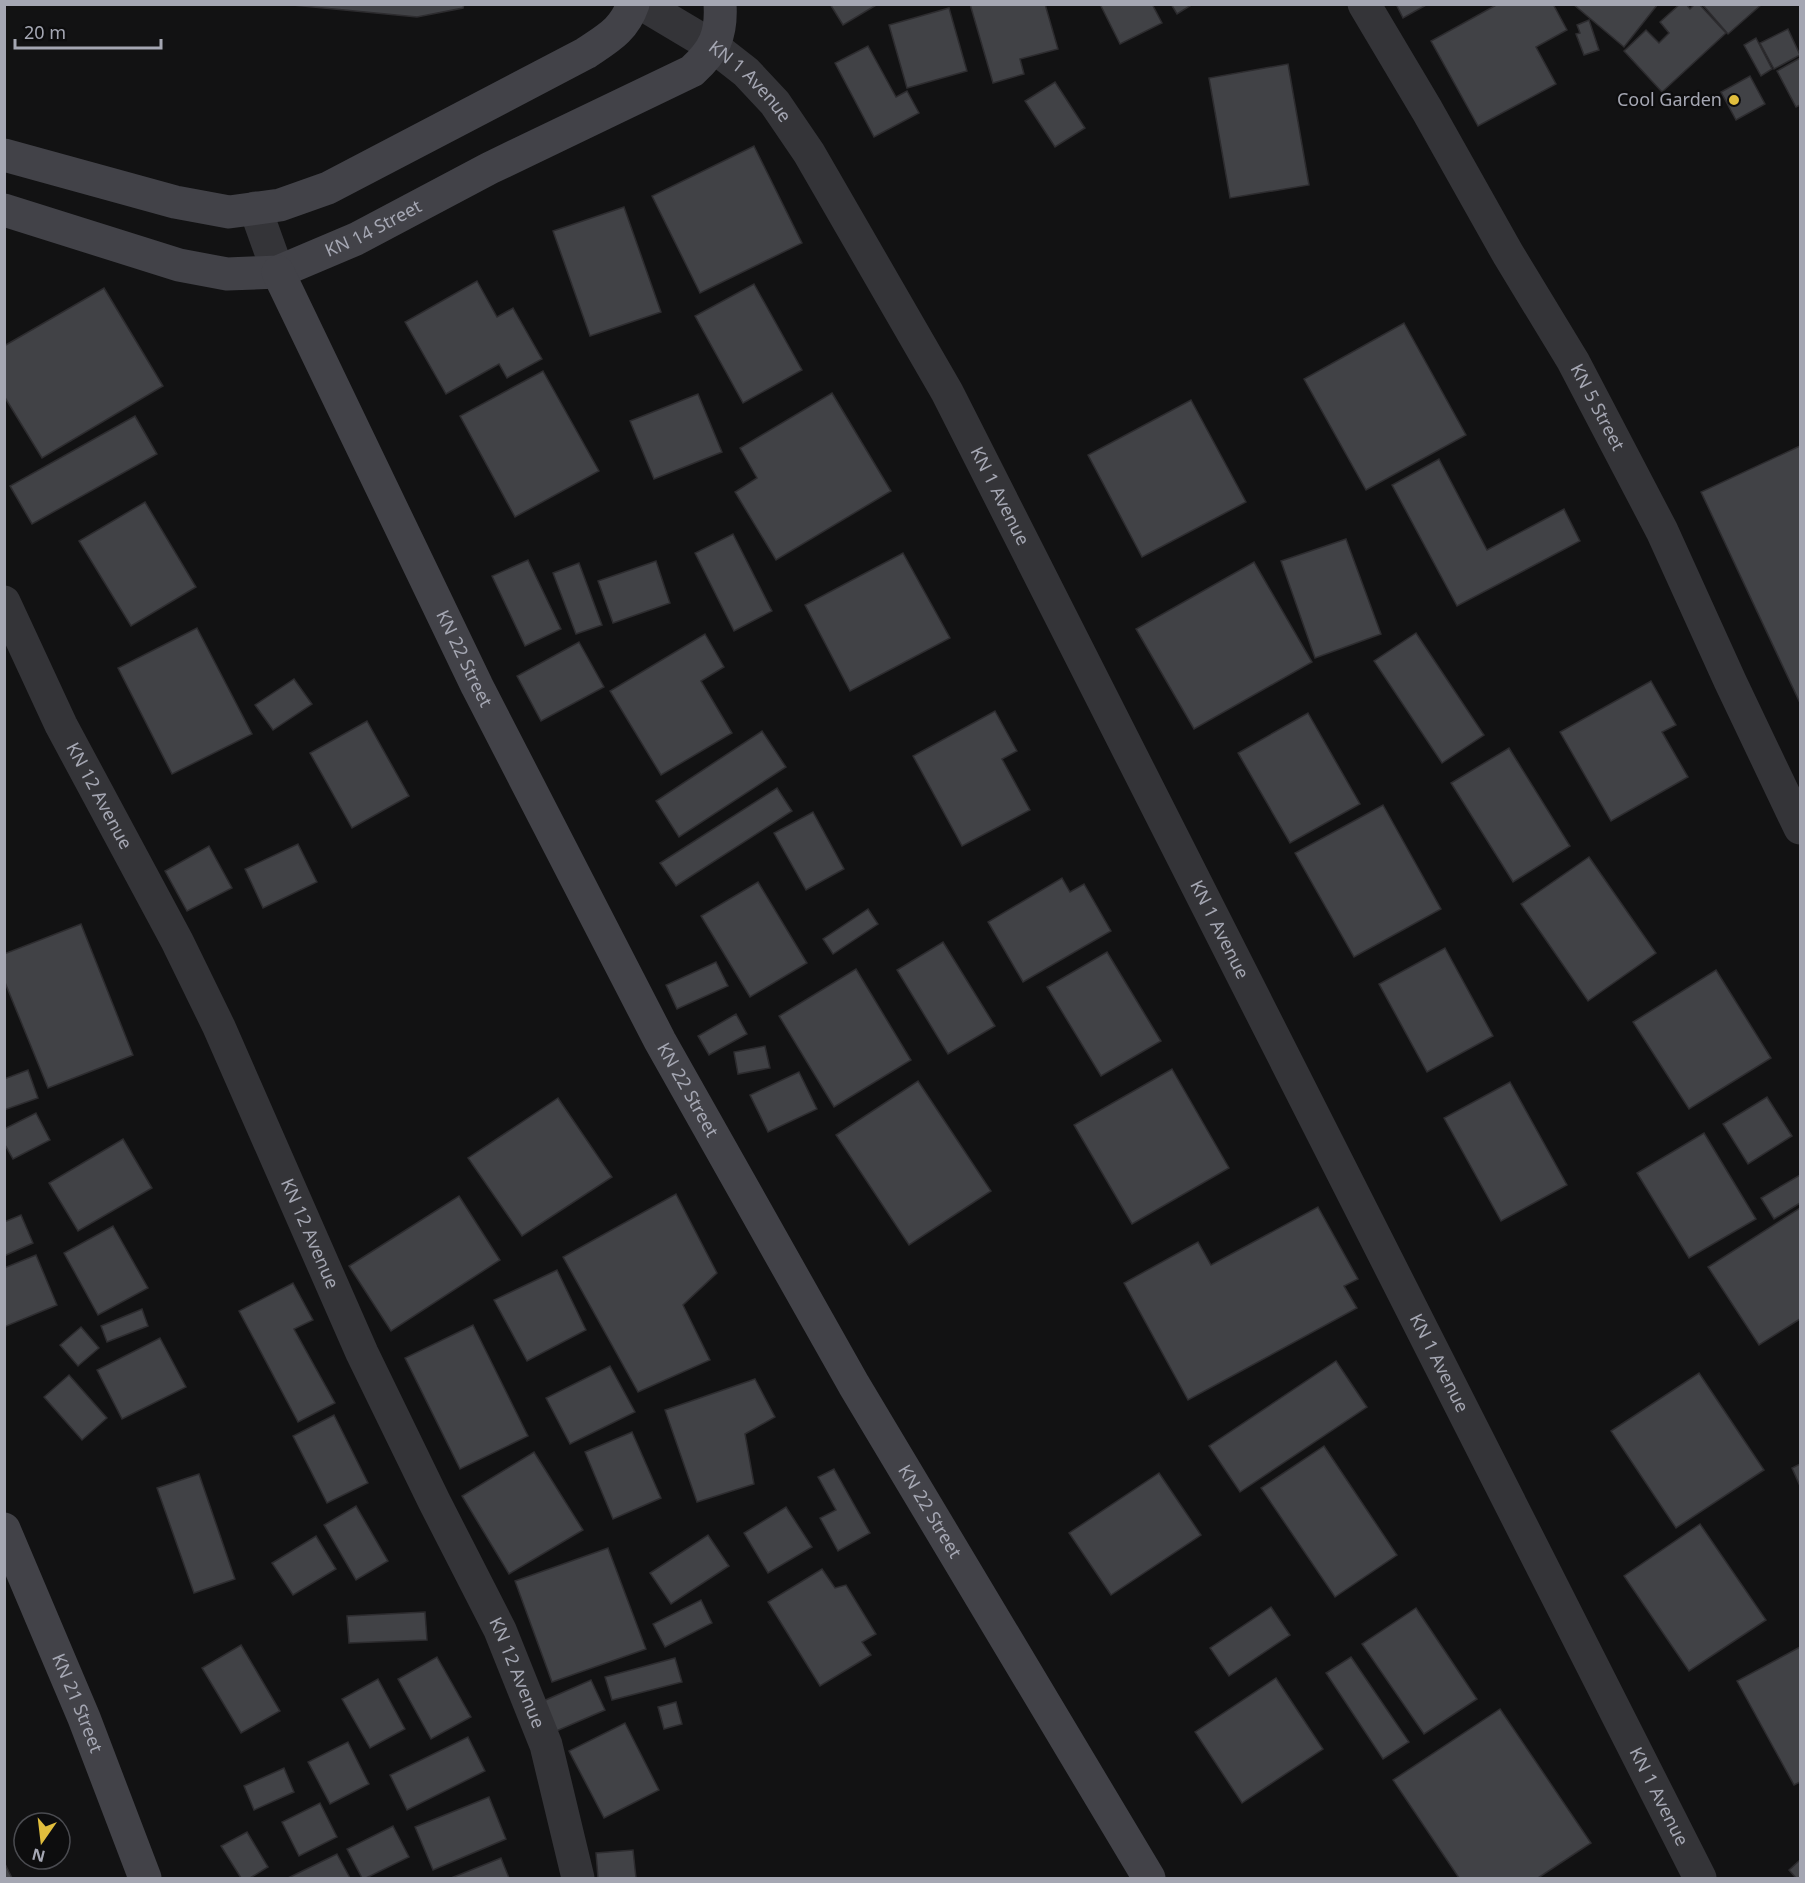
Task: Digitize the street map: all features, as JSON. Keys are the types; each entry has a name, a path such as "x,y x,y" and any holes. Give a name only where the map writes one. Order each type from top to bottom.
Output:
{"street":[{"path":"4,155 175,202 229,212 280,205 328,188 586,53 618,32 630,15 633,4"},
{"path":"642,4 714,47"},
{"name":"KN 1 Avenue","path":"720,4 720,31 714,47 746,72 775,103 809,153 947,392 1700,1878"},
{"name":"KN 5 Street","path":"1364,4 1508,254 1573,361 1662,531 1800,828"},
{"name":"KN 14 Street","path":"4,210 179,265 227,274 278,272 356,238 490,168 692,71 714,47"},
{"path":"255,208 278,272"},
{"name":"KN 22 Street","path":"278,272 477,686 660,1041 854,1385 1149,1878"},
{"name":"KN 12 Avenue","path":"4,602 61,725 177,941 219,1027 362,1353 500,1630 546,1745 578,1878"},
{"name":"KN 21 Street","path":"4,1529 84,1718 146,1878"}],"building":[{"path":"282,4 464,4 463,8 417,17"},
{"path":"830,4 878,4 843,25"},
{"path":"970,4 1045,4 1058,49 1020,59 1024,74 993,83"},
{"path":"1100,4 1152,4 1162,23 1120,44"},
{"path":"1171,4 1193,4 1177,14"},
{"path":"1396,4 1428,4 1403,18"},
{"path":"1498,4 1553,4 1567,30 1536,47 1556,84 1478,126 1431,41"},
{"path":"1573,4 1658,4 1624,47"},
{"path":"1680,4 1686,4 1690,9 1695,4 1699,4 1726,33 1662,92 1624,51 1646,30 1659,43 1669,33 1660,22"},
{"path":"1702,4 1762,4 1728,34"},
{"path":"949,8 967,71 907,88 889,25"},
{"path":"1589,20 1599,50 1584,55 1576,34 1580,33 1577,25"},
{"path":"1788,29 1800,55 1774,69 1760,43"},
{"path":"1756,38 1772,69 1761,76 1744,45"},
{"path":"868,46 896,97 907,91 919,113 874,137 835,63"},
{"path":"1800,58 1800,105 1796,107 1777,71"},
{"path":"1288,64 1309,185 1230,198 1209,78"},
{"path":"1750,76 1765,104 1736,120 1721,92"},
{"path":"1055,82 1085,128 1055,147 1025,101"},
{"path":"754,146 802,243 700,293 652,196"},
{"path":"624,207 661,312 590,336 553,231"},
{"path":"477,281 497,317 513,308 542,359 507,378 499,364 446,394 405,322"},
{"path":"754,284 802,370 743,403 695,316"},
{"path":"104,288 163,386 42,458 4,396 4,346"},
{"path":"1404,323 1466,435 1366,490 1304,379"},
{"path":"543,371 599,471 515,517 460,416"},
{"path":"832,393 891,491 776,560 735,492 757,478 740,448"},
{"path":"698,394 722,452 654,479 630,421"},
{"path":"1191,400 1246,502 1142,557 1088,455"},
{"path":"135,416 157,454 32,524 10,486"},
{"path":"1800,446 1800,703 1701,492"},
{"path":"1439,459 1487,550 1564,509 1580,541 1457,606 1392,485"},
{"path":"145,502 196,587 131,626 79,541"},
{"path":"733,534 772,611 734,631 695,553"},
{"path":"1346,539 1381,634 1315,658 1281,561"},
{"path":"903,553 950,638 850,691 805,605"},
{"path":"528,560 561,629 525,646 492,576"},
{"path":"656,561 670,603 613,623 598,581"},
{"path":"1254,562 1312,662 1194,729 1136,629"},
{"path":"579,563 602,625 576,634 553,573"},
{"path":"197,628 252,734 172,774 118,668"},
{"path":"1416,633 1484,735 1442,763 1374,661"},
{"path":"705,634 724,667 701,681 732,733 661,775 610,691"},
{"path":"579,642 604,687 541,721 517,676"},
{"path":"294,679 312,704 273,730 255,705"},
{"path":"1651,681 1676,725 1662,732 1688,777 1611,821 1560,732"},
{"path":"995,711 1017,751 1002,759 1030,810 962,846 913,756"},
{"path":"1308,713 1360,804 1290,843 1238,753"},
{"path":"367,721 409,796 352,828 310,753"},
{"path":"762,731 786,767 679,837 656,801"},
{"path":"1509,748 1570,846 1513,882 1451,783"},
{"path":"777,788 792,811 676,886 660,863"},
{"path":"1383,805 1441,909 1354,957 1295,853"},
{"path":"813,812 844,869 806,890 774,833"},
{"path":"298,844 317,882 263,908 245,869"},
{"path":"209,846 232,888 187,911 165,871"},
{"path":"1589,857 1656,953 1588,1001 1521,904"},
{"path":"1062,878 1070,892 1084,884 1111,931 1023,982 988,922"},
{"path":"758,882 807,963 750,997 701,916"},
{"path":"868,909 878,924 833,954 823,939"},
{"path":"81,924 133,1055 48,1088 4,980 4,954"},
{"path":"943,942 995,1026 948,1054 897,970"},
{"path":"1445,948 1493,1036 1427,1072 1379,984"},
{"path":"1107,952 1161,1041 1101,1076 1047,987"},
{"path":"716,962 728,986 677,1009 666,985"},
{"path":"856,969 911,1060 834,1107 779,1016"},
{"path":"1716,970 1771,1058 1689,1109 1633,1022"},
{"path":"736,1014 747,1034 709,1055 698,1036"},
{"path":"765,1046 770,1068 738,1074 734,1052"},
{"path":"1172,1069 1229,1168 1132,1224 1074,1125"},
{"path":"28,1070 38,1098 4,1110 4,1079"},
{"path":"799,1072 817,1109 768,1132 750,1095"},
{"path":"918,1081 991,1191 909,1245 836,1135"},
{"path":"1510,1082 1567,1185 1501,1221 1444,1118"},
{"path":"1767,1097 1792,1136 1748,1164 1723,1124"},
{"path":"558,1098 612,1177 522,1236 468,1158"},
{"path":"36,1113 50,1140 13,1159 4,1143 4,1129"},
{"path":"1704,1133 1756,1219 1689,1258 1637,1173"},
{"path":"123,1139 152,1188 78,1231 49,1183"},
{"path":"1800,1175 1800,1203 1774,1219 1761,1198"},
{"path":"676,1194 717,1273 683,1305 710,1360 638,1392 563,1257"},
{"path":"459,1196 500,1260 391,1331 349,1266"},
{"path":"1318,1207 1358,1279 1344,1286 1357,1308 1188,1400 1124,1283 1198,1242 1211,1265"},
{"path":"1800,1208 1800,1319 1759,1345 1708,1267"},
{"path":"21,1215 33,1243 4,1256 4,1222"},
{"path":"113,1226 148,1288 98,1315 64,1253"},
{"path":"36,1255 57,1305 4,1327 4,1268"},
{"path":"557,1270 586,1330 527,1361 494,1300"},
{"path":"293,1283 313,1320 294,1329 335,1403 298,1422 239,1311"},
{"path":"142,1309 148,1326 107,1342 101,1326"},
{"path":"473,1325 528,1436 460,1469 405,1358"},
{"path":"81,1327 99,1348 78,1366 60,1345"},
{"path":"160,1338 186,1387 122,1419 97,1370"},
{"path":"1336,1361 1367,1407 1240,1492 1209,1446"},
{"path":"610,1366 635,1412 570,1444 546,1398"},
{"path":"1699,1373 1764,1470 1676,1528 1611,1431"},
{"path":"69,1375 107,1418 82,1440 44,1397"},
{"path":"755,1379 775,1417 745,1434 754,1484 697,1502 665,1410"},
{"path":"334,1415 368,1483 327,1503 293,1436"},
{"path":"632,1432 661,1498 613,1519 585,1452"},
{"path":"1324,1446 1397,1555 1335,1597 1261,1488"},
{"path":"534,1452 583,1530 509,1574 462,1496"},
{"path":"1800,1464 1800,1486 1792,1468"},
{"path":"834,1469 870,1533 838,1551 820,1518 836,1510 818,1477"},
{"path":"1159,1473 1201,1535 1111,1595 1069,1533"},
{"path":"199,1474 235,1579 194,1593 157,1488"},
{"path":"356,1506 388,1561 356,1580 324,1525"},
{"path":"786,1507 812,1547 768,1573 744,1533"},
{"path":"1700,1524 1766,1620 1689,1671 1624,1576"},
{"path":"708,1535 729,1566 671,1604 650,1573"},
{"path":"316,1536 336,1569 293,1595 272,1563"},
{"path":"608,1548 646,1649 552,1682 515,1581"},
{"path":"822,1569 835,1588 846,1585 876,1634 862,1642 871,1655 820,1686 768,1602"},
{"path":"701,1600 712,1623 665,1647 653,1624"},
{"path":"1271,1607 1290,1635 1229,1676 1210,1648"},
{"path":"1416,1608 1477,1699 1424,1734 1362,1644"},
{"path":"425,1612 427,1640 349,1643 347,1616"},
{"path":"241,1645 280,1711 241,1733 202,1668"},
{"path":"1800,1647 1800,1782 1794,1785 1737,1681"},
{"path":"437,1657 471,1717 431,1739 398,1679"},
{"path":"1351,1657 1409,1742 1383,1759 1326,1673"},
{"path":"675,1658 682,1682 612,1700 605,1677"},
{"path":"1276,1678 1323,1749 1242,1803 1195,1732"},
{"path":"378,1679 405,1729 370,1748 342,1699"},
{"path":"591,1680 605,1710 554,1732 541,1702"},
{"path":"676,1702 682,1724 664,1729 658,1707"},
{"path":"1500,1709 1591,1843 1538,1878 1459,1878 1393,1780"},
{"path":"625,1723 659,1790 604,1818 569,1751"},
{"path":"468,1737 485,1771 407,1810 390,1775"},
{"path":"348,1742 369,1784 330,1804 308,1762"},
{"path":"284,1768 294,1792 254,1810 244,1786"},
{"path":"489,1797 506,1839 433,1870 415,1827"},
{"path":"320,1803 337,1837 299,1856 282,1822"},
{"path":"393,1826 409,1857 362,1878 347,1849"},
{"path":"247,1832 268,1867 250,1878 241,1878 221,1846"},
{"path":"633,1850 636,1878 598,1878 596,1853"},
{"path":"337,1854 350,1878 288,1878"},
{"path":"501,1858 509,1878 451,1878"},
{"path":"1800,1860 1800,1878 1796,1878 1789,1870"},
{"path":"5,1864 12,1878 4,1878"}],"place":[{"name":"Cool Garden","path":"1734,100"}]}
